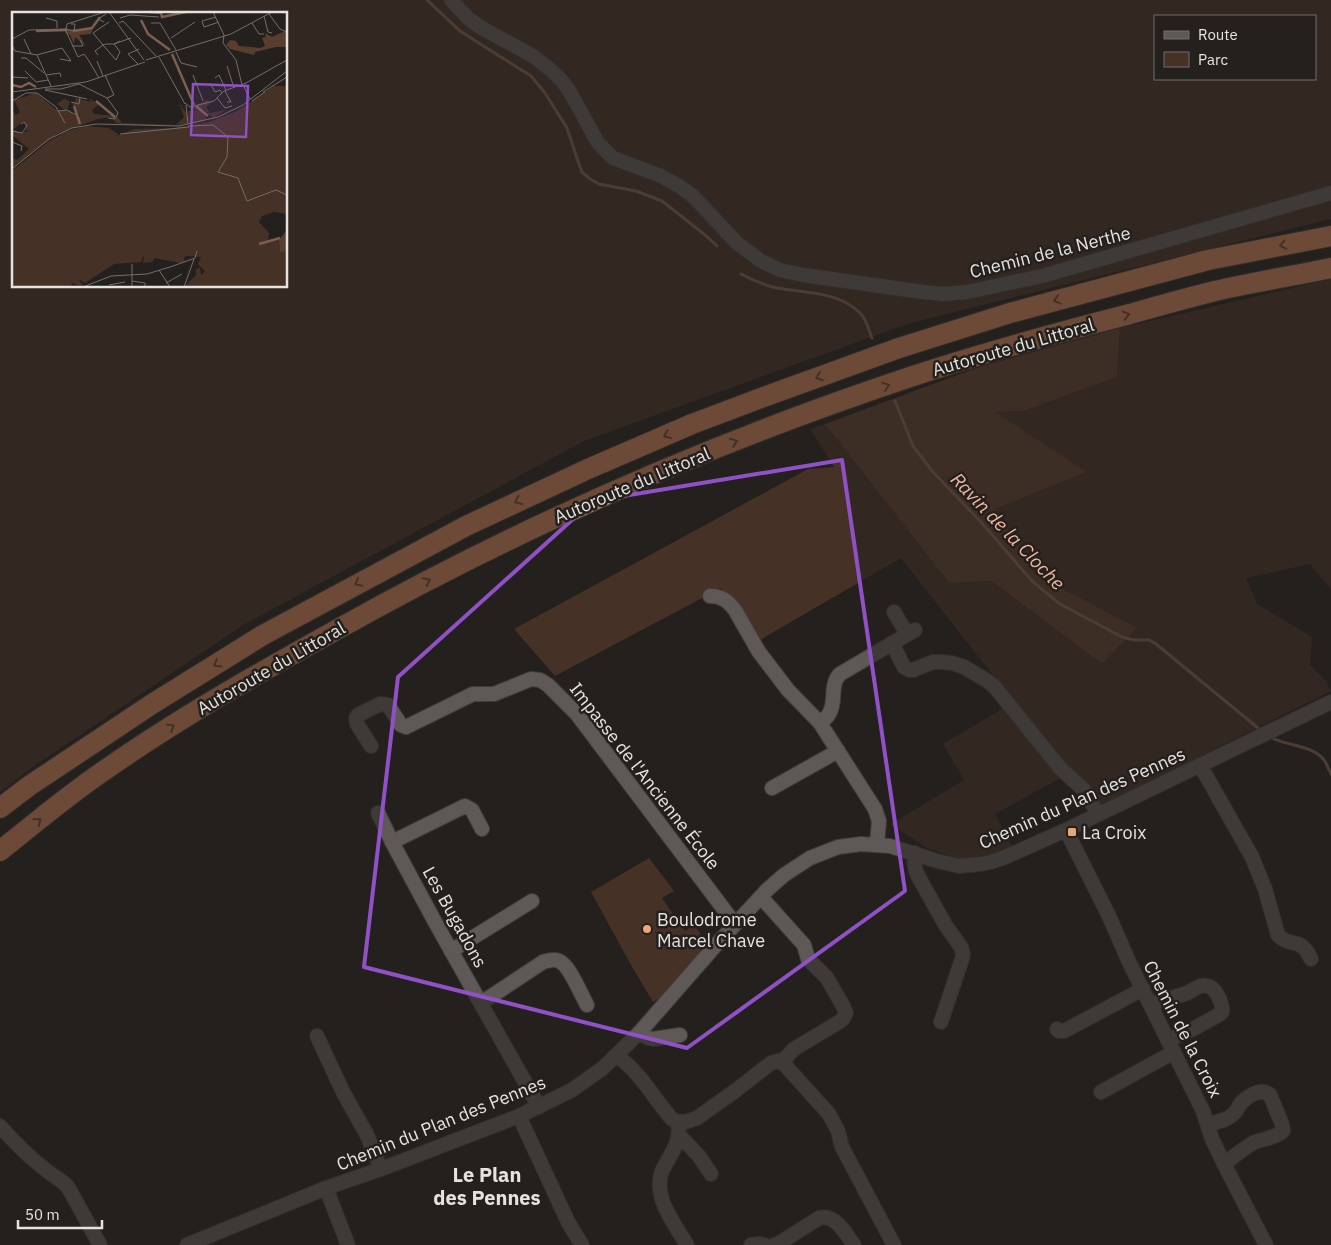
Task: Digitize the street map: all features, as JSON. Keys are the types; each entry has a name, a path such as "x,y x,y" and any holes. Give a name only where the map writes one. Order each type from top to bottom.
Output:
{"highway":[{"name":"Autoroute du Littoral","path":"0,808 29,786 144,710 263,635 466,526 588,469 692,424 899,348 1001,316 1208,260 1331,236"},
{"name":"Autoroute du Littoral","path":"0,851 103,771 164,731 268,668 392,599 606,494 790,420 911,377 1021,343 1208,293 1331,268"}],"street":[{"name":"Chemin de la Nerthe","path":"451,0 480,27 532,56 551,70 570,92 598,143 613,158 661,176 679,186 693,196 737,243 761,261 780,270 923,292 943,294 967,292 1042,276 1331,193"},
{"path":"710,596 720,597 730,604 759,652 788,690 820,723 875,809 879,821 877,844"},
{"path":"820,723 831,711 834,685 837,677 911,632 894,612"},
{"path":"892,644 906,669 913,670 933,662 952,663 974,672 994,686 1060,768 1084,790 1098,814"},
{"name":"Impasse de l'Ancienne École","path":"371,746 357,724 356,718 358,715 380,704 390,708 401,725 409,726 473,694 491,695 530,679 540,680 548,685 576,713 735,924"},
{"name":"Chemin du Plan des Pennes","path":"187,1245 326,1188 519,1116 578,1087 617,1056 761,897 784,875 800,863 819,853 849,845 877,844 959,866 981,864 1003,858 1066,830 1331,702"},
{"path":"772,788 838,751"},
{"path":"1200,765 1252,856 1265,889 1278,935 1282,939 1302,946 1311,959"},
{"path":"392,842 465,806 472,810 482,829"},
{"name":"Les Bugadons","path":"378,813 451,950 539,1107"},
{"name":"Chemin de la Croix","path":"1066,830 1203,1111 1212,1139 1224,1164 1266,1245"},
{"path":"915,853 915,870 946,926 962,950 962,959 941,1022"},
{"path":"761,897 804,945 808,959 827,978 846,1013 843,1019 794,1049 782,1062"},
{"path":"451,950 532,901"},
{"path":"479,999 549,950"},
{"path":"479,999 543,962 554,960 561,961 566,967 587,1005"},
{"path":"1101,1092 1195,1028 1222,1012 1222,1004 1213,989 1206,985 1151,1005"},
{"path":"1057,1029 1064,1031 1143,989"},
{"path":"639,1033 653,1039 680,1034"},
{"path":"317,1036 343,1092 367,1135 381,1169"},
{"path":"617,1056 640,1077 672,1118 711,1174"},
{"path":"687,1245 664,1205 659,1184 663,1168 675,1148 679,1128 685,1122 697,1118 771,1063 782,1062 829,1114 838,1131 842,1147 894,1245"},
{"path":"1208,1125 1229,1118 1246,1098 1252,1095 1267,1092 1270,1095 1283,1131 1271,1138 1254,1143 1224,1164"},
{"path":"519,1116 569,1224 582,1245"},
{"path":"0,1126 11,1139 44,1168 64,1182 100,1245"},
{"path":"326,1188 348,1245"},
{"path":"774,1245 823,1217 829,1218 838,1224 854,1245"},
{"path":"751,1245 764,1245"}],"highlighted area":[{"path":"842,460 905,891 687,1048 364,967 398,677 593,501"}],"green space":[{"path":"0,0 1331,0 1331,219 910,323 584,441 243,625 31,768 0,792"},
{"path":"1331,279 1331,590 1310,564 1246,578 1257,604 1312,637 1310,665 1326,681 1331,691 1098,807 1071,772 995,814 1012,847 990,855 960,859 927,848 891,824 964,780 943,744 1014,702 901,558 760,640 721,588 555,676 514,629 808,469 834,467 810,429 825,424 949,583 991,581 1102,664 1137,628 1035,574 994,509 1087,472 994,412 1024,411 1117,377 1120,328"},
{"name":"Boulodrome Marcel Chave","path":"649,858 674,891 662,898 685,931 694,925 708,944 661,997 653,1002 591,892"}],"shaded area":[{"path":"1120,328 1117,377 1024,411 995,412 1087,472 995,509 1035,574 1137,628 1102,664 991,581 949,583 825,424 979,367"}],"waterway":[{"name":"Ravin de la Cloche","path":"427,0 460,31 531,76 545,93 567,128 582,172 590,179 599,184 636,191 662,201 717,246"},
{"name":"Ravin de la Cloche","path":"741,274 772,287 822,294 843,301 863,316 872,338"},
{"name":"Ravin de la Cloche","path":"895,401 913,446 932,471 981,522 1032,581 1060,604 1122,637 1134,640 1149,640 1156,644 1258,728"},
{"name":"Ravin de la Cloche","path":"1270,737 1313,751 1324,760 1331,774"}],"place":[{"name":"La Croix","path":"1072,832"},
{"name":"Boulodrome Marcel Chave","path":"647,929"}],"district":[{"name":"Le Plan des Pennes","path":"487,1186"}]}
